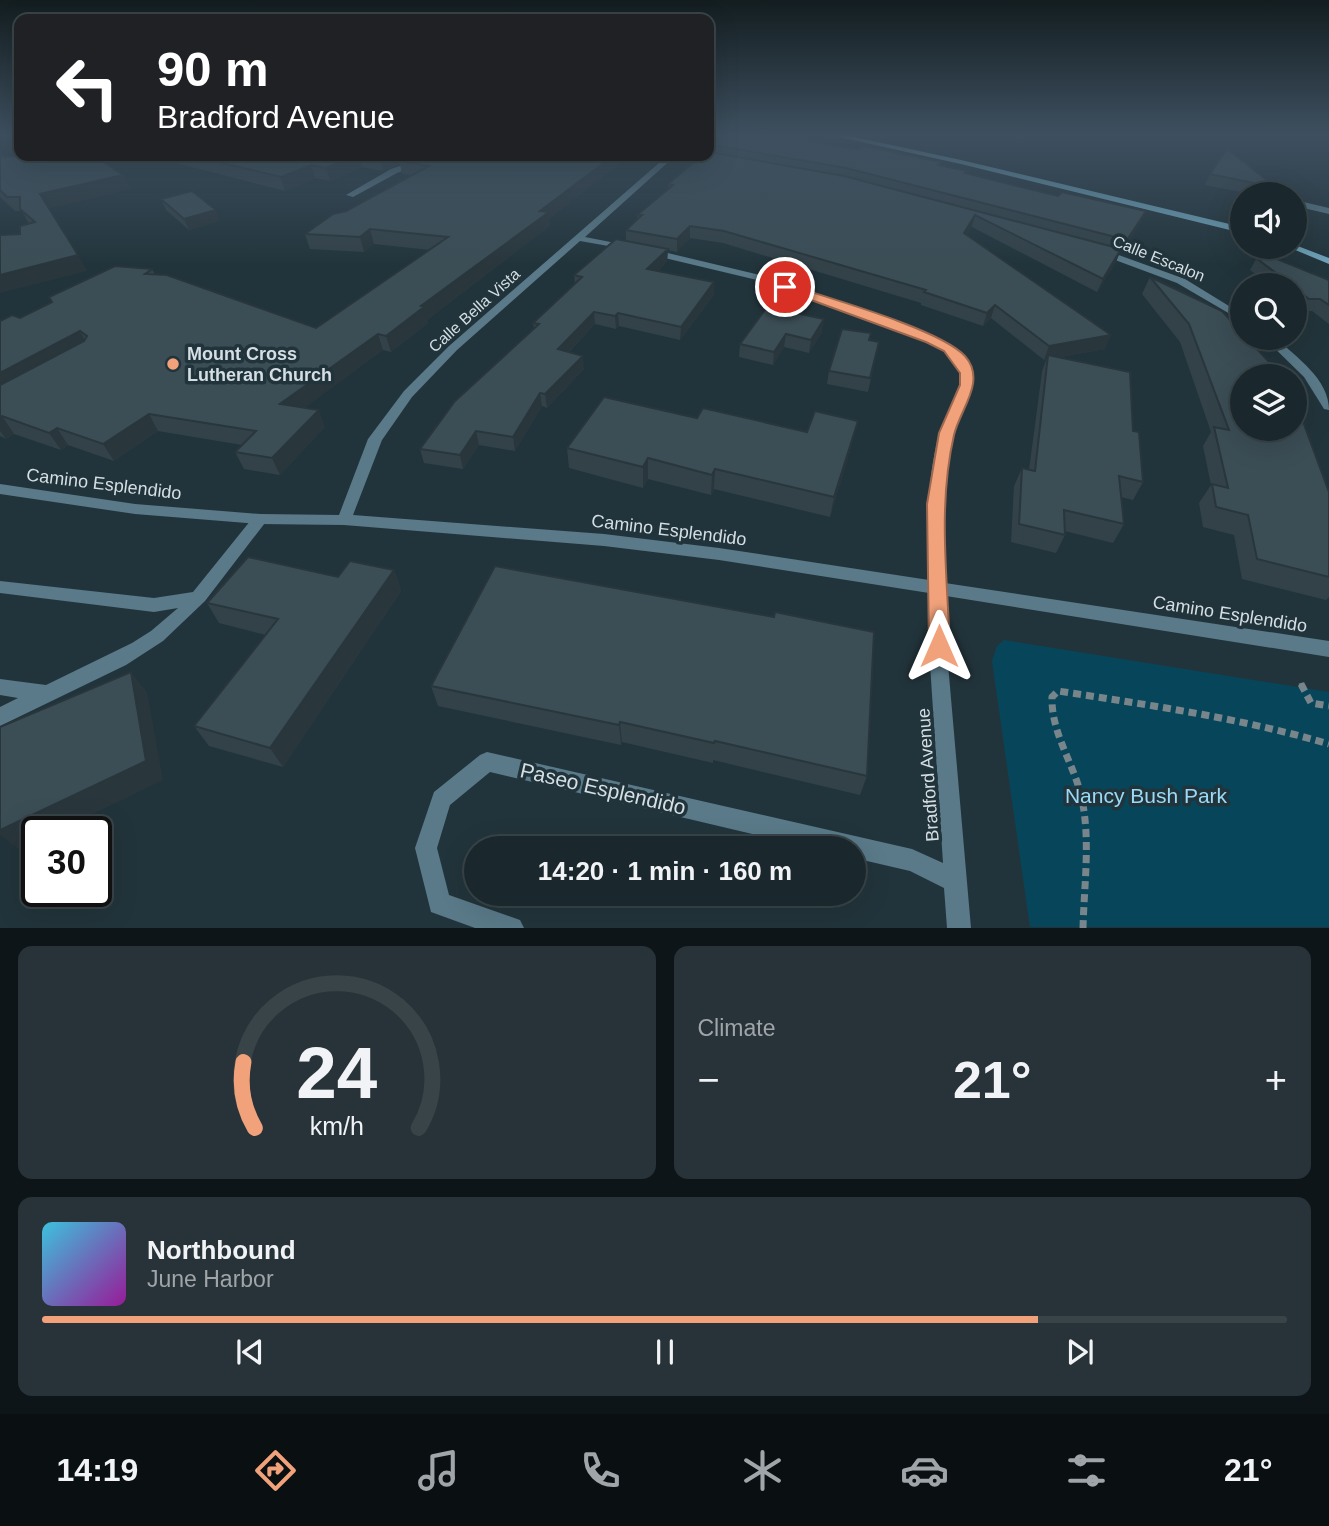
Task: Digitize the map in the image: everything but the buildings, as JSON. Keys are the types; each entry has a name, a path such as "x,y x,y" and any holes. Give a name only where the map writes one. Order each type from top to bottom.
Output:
{"street":[{"path":"350,195 381,178"},
{"name":"Calle Bella Vista","path":"344,520 375,439 408,394 453,348 646,178"},
{"path":"1028,178 1230,227"},
{"path":"1307,206 1329,211"},
{"name":"Bradford Avenue","path":"578,238 685,259 760,278 931,339 961,360 967,373 967,385 946,433 935,504 939,664 959,928"},
{"name":"Calle Escalon","path":"1092,249 1181,281 1230,311"},
{"path":"1307,252 1329,261"},
{"path":"1283,350 1309,375 1329,406"},
{"name":"Camino Esplendido","path":"0,489 135,509 260,519 344,520 604,540 719,554 1329,649"},
{"path":"0,718 125,656 158,635 195,598 260,519"},
{"path":"0,587 154,605 195,598"},
{"path":"0,687 46,693"},
{"name":"Paseo Esplendido","path":"512,928 439,904 426,848 441,799 487,762 912,860 955,881"}],"path":[{"path":"1301,683 1311,703 1329,706"},
{"path":"1083,928 1087,870 1085,827 1077,778 1053,718 1052,697 1058,691 1189,711 1277,729 1329,744"}],"green space":[{"name":"Nancy Bush Park","path":"1004,640 1329,692 1329,927 1030,927 992,661 997,646"}],"place":[{"name":"Mount Cross Lutheran Church","path":"173,364"}],"route":[{"path":"785,287 931,339 948,348 961,360 967,373 967,385 961,393 946,433 935,504 939,646"}]}
